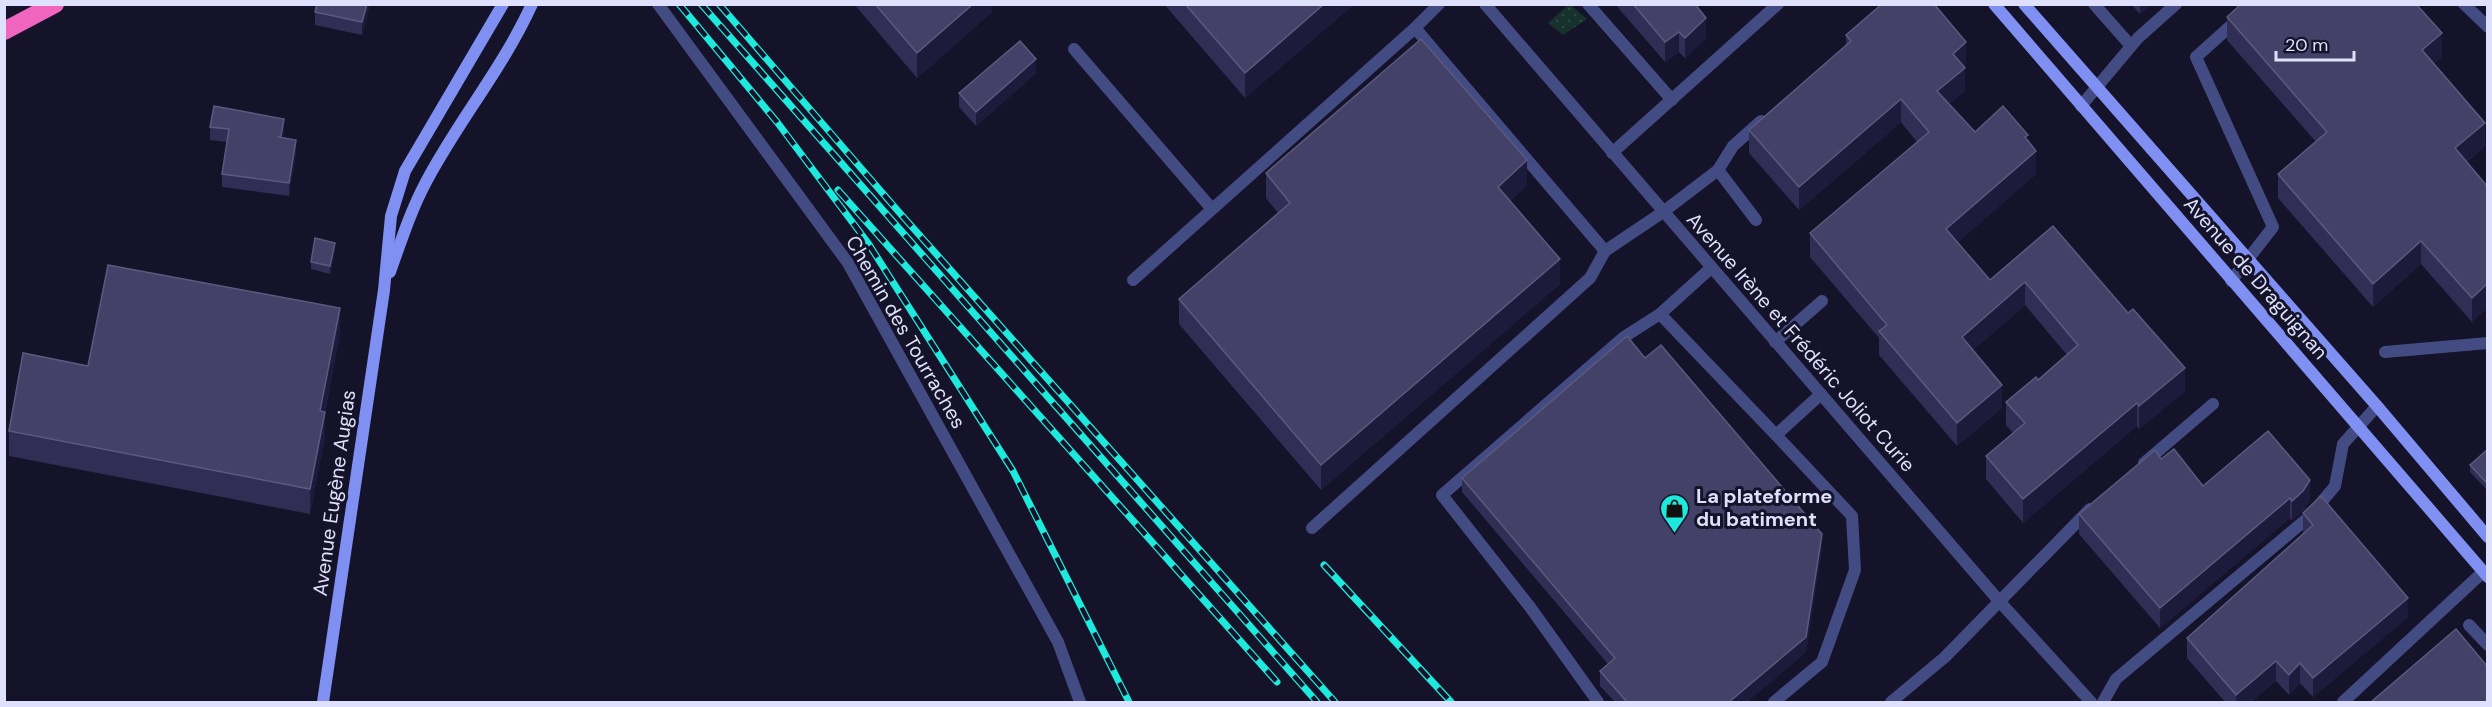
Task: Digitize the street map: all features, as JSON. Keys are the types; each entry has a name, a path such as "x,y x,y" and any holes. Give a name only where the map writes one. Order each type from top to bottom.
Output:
{"highway":[{"path":"4,31 55,4"}],"main road":[{"name":"Avenue Eugène Augias","path":"323,702 384,290 391,216 405,171 503,4"},
{"name":"Avenue Eugène Augias","path":"384,290 408,223 426,182 519,32 532,4"},
{"name":"Avenue de Draguignan","path":"1994,4 2485,575"},
{"name":"Avenue de Draguignan","path":"2024,4 2377,406 2487,537"}],"street":[{"name":"Chemin des Tourraches","path":"658,4 848,263 1058,642 1080,702"},
{"path":"1133,280 1439,4"},
{"name":"Avenue Irène et Frédéric Joliot Curie","path":"1485,4 2000,602 2091,702"},
{"path":"1588,4 1672,100"},
{"path":"1612,153 1778,4"},
{"path":"2094,4 2131,46"},
{"path":"2081,106 2131,46 2176,4"},
{"path":"2231,281 2273,227 2196,57 2255,4"},
{"path":"2464,4 2487,27"},
{"path":"1415,28 1605,251"},
{"path":"1074,49 1212,209"},
{"path":"1312,528 1590,279 1605,251 1663,212 1718,170 1732,146 1768,115"},
{"path":"1718,170 1756,220"},
{"path":"1598,702 1530,607 1442,495 1624,337 1660,314 1711,268"},
{"path":"1775,342 1822,301"},
{"path":"1660,314 1852,516 1855,570 1822,662 1774,702"},
{"path":"2385,352 2487,343"},
{"path":"1776,435 1821,394"},
{"path":"2135,471 2213,404"},
{"path":"2103,702 2116,679 2309,517 2335,486 2343,444 2377,406"},
{"path":"1891,702 1945,657 2082,515 2100,501"},
{"path":"2343,702 2485,575"},
{"path":"2469,625 2487,645"}],"green space":[{"path":"1568,5 1576,5 1573,7 1587,19 1563,35 1548,23"}],"building":[{"path":"317,4 367,4 362,22 315,12"},
{"path":"875,4 973,4 917,53"},
{"path":"1185,4 1324,4 1245,73"},
{"path":"1633,4 1695,4 1706,18 1685,38 1679,32 1665,42"},
{"path":"1882,4 1934,4 1966,42 1953,54 1965,68 1937,91 1975,132 2003,106 2028,135 2025,137 2036,151 1946,229 1990,280 2053,226 2128,313 2133,309 2185,368 2139,406 2137,403 2023,499 1986,456 2025,423 2006,402 2036,377 2038,380 2078,345 2025,282 1962,337 2002,385 1957,423 1879,331 1887,325 1810,233 1929,132 1901,99 1799,187 1749,130 1851,41 1846,35"},
{"path":"2241,4 2416,4 2442,33 2422,50 2485,123 2455,148 2487,186 2487,284 2472,298 2421,241 2373,284 2278,174 2327,132 2227,17"},
{"path":"1421,39 1527,160 1498,187 1560,259 1321,465 1179,299 1290,203 1266,173"},
{"path":"1020,41 1036,59 976,112 959,93"},
{"path":"214,106 284,119 281,136 278,137 296,140 289,183 222,174 229,129 210,127"},
{"path":"315,238 335,243 330,266 311,262"},
{"path":"108,265 340,308 320,411 325,412 310,489 9,431 23,353 88,366"},
{"path":"1627,336 1645,358 1661,345 1822,534 1806,637 1729,702 1627,702 1600,671 1615,658 1462,478"},
{"path":"2268,431 2310,480 2303,491 2292,501 2290,498 2160,608 2079,514 2155,450 2161,459 2174,449 2203,486"},
{"path":"2487,450 2487,483 2470,465"},
{"path":"2321,496 2408,598 2313,678 2300,663 2289,675 2276,661 2236,695 2187,638 2313,525 2303,513"},
{"path":"2456,629 2487,666 2487,702 2371,702"}],"railway":[{"path":"679,4 777,122 868,243 1013,471 1129,702"},
{"path":"701,4 1317,702"},
{"path":"719,4 898,211 1335,702"},
{"path":"838,190 1277,682"},
{"path":"1324,565 1451,702"}],"place":[{"name":"La plateforme du batiment","path":"1675,534"}]}
